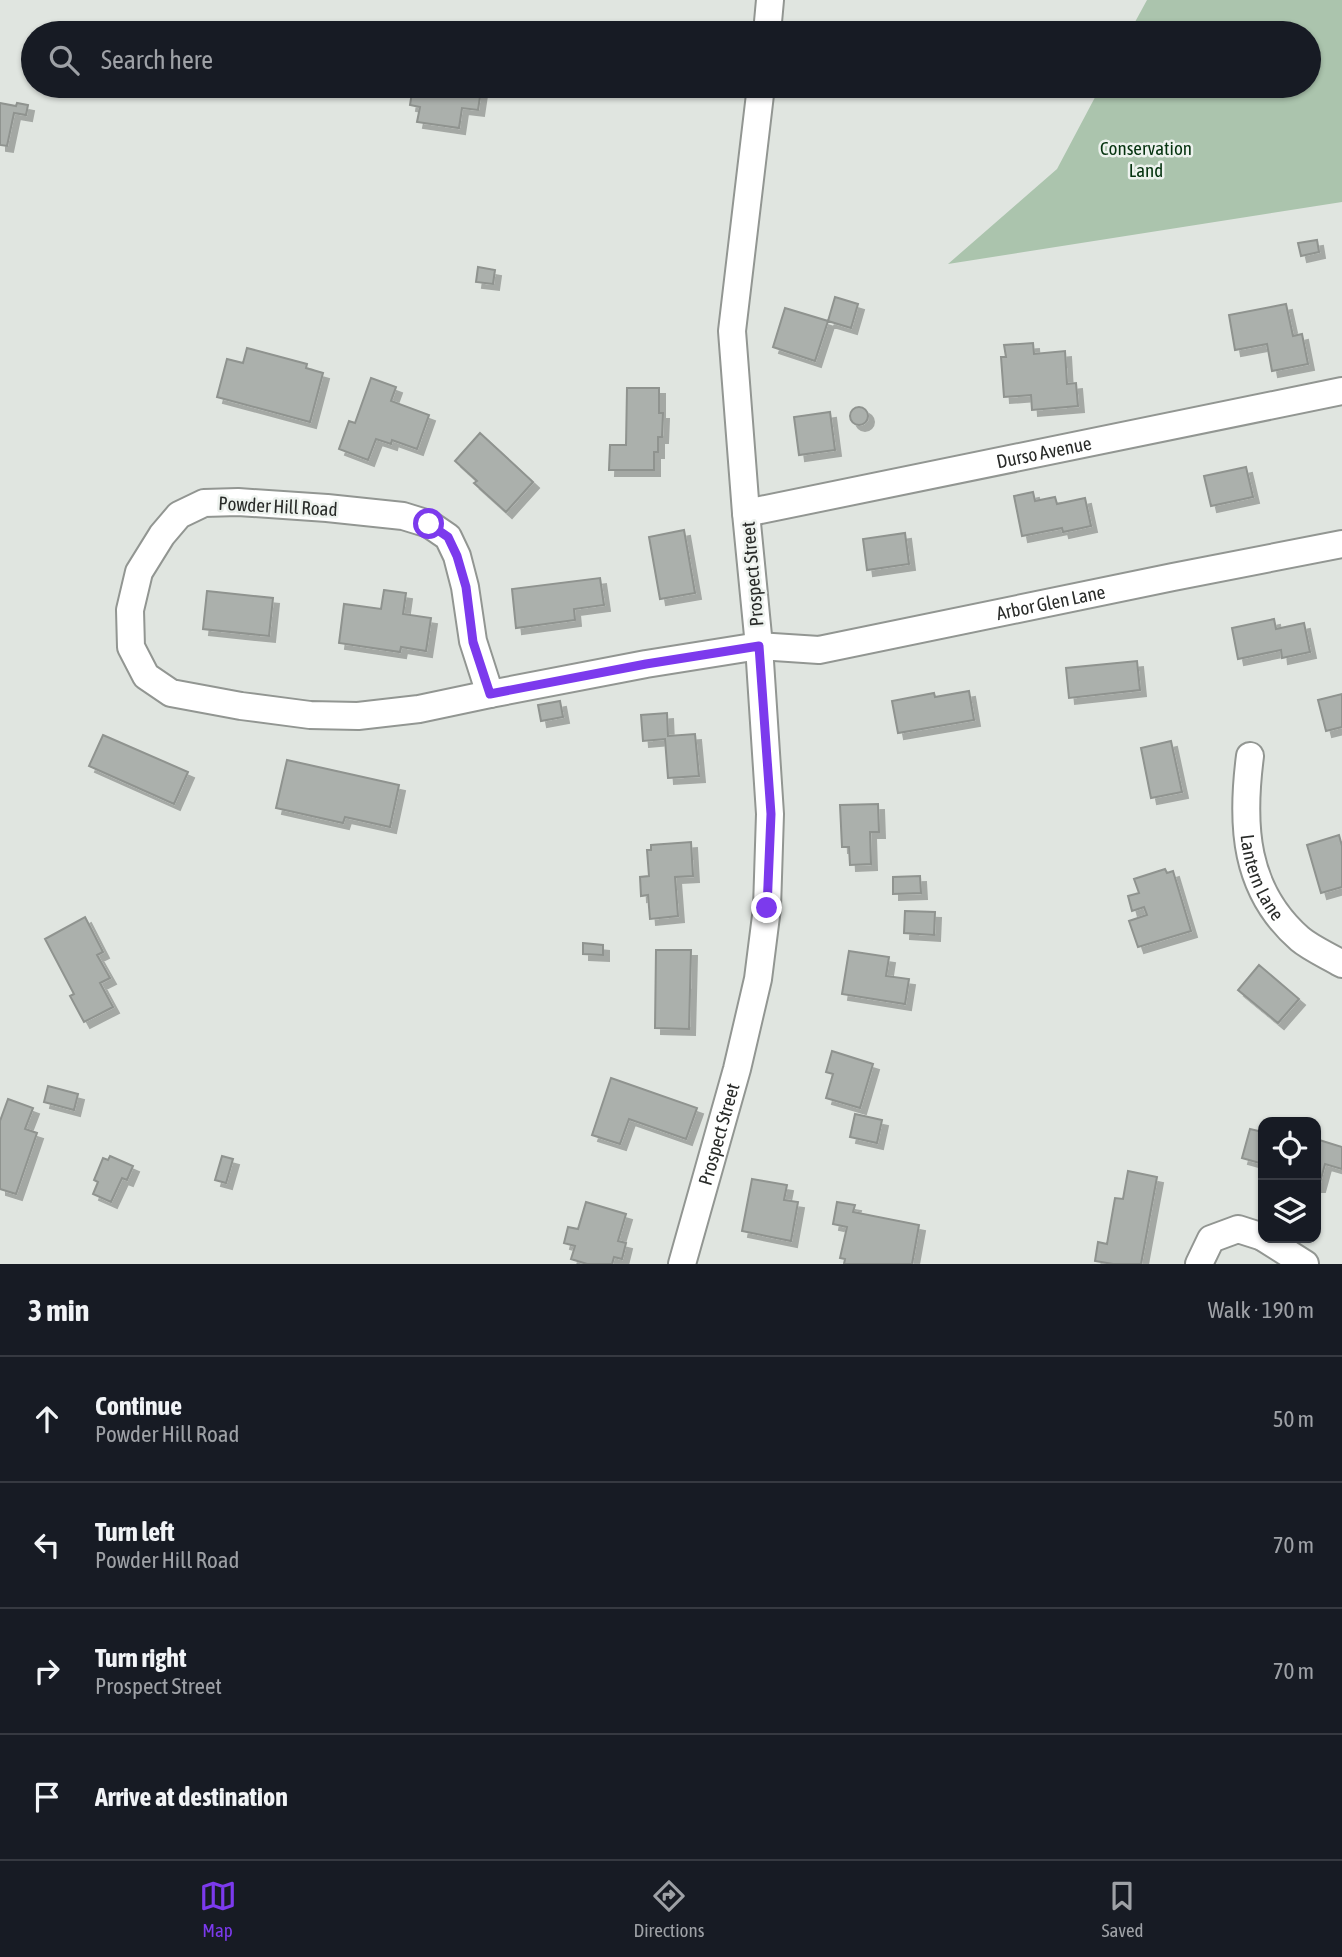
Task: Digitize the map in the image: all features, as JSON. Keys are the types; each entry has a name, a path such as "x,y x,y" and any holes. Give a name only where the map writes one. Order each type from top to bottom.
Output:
{"street":[{"path":"767,21 770,0"},
{"name":"Prospect Street","path":"682,1264 737,1069 758,979 765,920 771,814 732,331 760,98"},
{"name":"Durso Avenue","path":"746,513 1342,391"},
{"name":"Powder Hill Road","path":"490,694 473,642 466,587 457,556 448,537 429,524 403,516 327,508 238,502 204,503 179,515 162,535 139,572 130,610 131,646 146,676 171,693 310,715 358,716 419,709 646,664 759,646"},
{"name":"Arbor Glen Lane","path":"759,646 820,650 1342,544"},
{"name":"Lantern Lane","path":"1250,756 1246,790 1247,836 1258,880 1275,913 1302,940 1342,964"},
{"path":"1199,1264 1211,1240 1238,1229 1258,1236"},
{"path":"1272,1243 1305,1264"}],"green space":[{"name":"Conservation Land","path":"1147,0 1342,0 1342,202 948,264 1057,169 1095,98 1321,98 1321,21 1136,21"}],"building":[{"path":"411,98 480,98 478,110 462,108 459,128 417,122 420,107 410,105"},
{"path":"0,103 28,105 26,115 14,113 7,146 0,145"},
{"path":"1317,240 1319,252 1301,256 1298,243"},
{"path":"478,267 495,270 493,284 476,282"},
{"path":"835,297 858,304 851,328 828,321"},
{"path":"1286,304 1293,336 1302,334 1308,364 1272,371 1267,344 1235,350 1229,315"},
{"path":"785,308 828,321 815,361 773,347"},
{"path":"1033,343 1034,354 1065,351 1067,384 1076,383 1078,406 1032,410 1031,395 1004,397 1001,357 1006,357 1004,345"},
{"path":"247,348 307,364 306,368 323,373 310,422 217,397 227,359 243,363"},
{"path":"371,378 396,387 391,401 429,415 417,449 392,440 391,444 376,439 368,460 339,449 349,421 355,423"},
{"path":"627,388 659,388 659,413 663,413 662,437 658,437 658,452 654,452 654,470 609,470 610,445 626,445"},
{"path":"855,407 863,407 868,416 866,423 855,425 850,420 850,412"},
{"path":"830,412 835,450 799,455 794,417"},
{"path":"480,433 533,482 506,512 474,483 477,481 455,461"},
{"path":"1246,467 1253,497 1211,506 1204,476"},
{"path":"1033,492 1035,501 1055,497 1057,504 1085,498 1091,526 1063,532 1062,528 1022,536 1014,496"},
{"path":"684,530 695,593 660,599 649,537"},
{"path":"905,533 909,564 867,570 863,539"},
{"path":"600,578 604,605 574,609 575,620 516,628 512,589"},
{"path":"384,590 406,593 403,614 431,618 426,651 401,647 400,652 339,643 344,604 381,609"},
{"path":"207,591 273,598 269,636 203,629"},
{"path":"1274,619 1276,629 1304,623 1310,652 1282,658 1281,650 1238,659 1232,628"},
{"path":"1137,661 1140,690 1069,698 1066,668"},
{"path":"969,691 974,720 898,733 892,701 934,693 935,697"},
{"path":"1342,694 1342,727 1326,731 1318,700"},
{"path":"560,701 563,717 541,721 538,705"},
{"path":"667,713 668,736 695,734 699,776 668,778 665,739 643,741 641,715"},
{"path":"103,735 188,772 174,804 89,766"},
{"path":"1171,741 1182,792 1151,798 1141,748"},
{"path":"287,760 399,785 390,827 345,817 343,823 276,808"},
{"path":"878,804 879,832 870,832 871,864 850,865 849,847 842,847 840,805"},
{"path":"1339,835 1342,846 1342,887 1321,893 1307,845"},
{"path":"691,842 693,876 675,877 678,916 650,919 648,895 641,896 640,877 649,876 647,850 651,850 651,845"},
{"path":"1165,869 1167,873 1173,871 1191,931 1138,947 1129,921 1147,915 1144,907 1132,911 1128,896 1139,893 1134,879"},
{"path":"920,876 921,893 893,894 893,877"},
{"path":"905,911 935,912 934,935 904,933"},
{"path":"85,917 103,952 97,955 110,978 100,983 113,1007 84,1022 70,996 74,994 45,939"},
{"path":"583,943 603,945 603,955 583,954"},
{"path":"656,950 691,950 689,1029 655,1028"},
{"path":"849,951 889,957 886,976 909,979 905,1004 842,994"},
{"path":"1259,965 1299,999 1278,1023 1238,990"},
{"path":"832,1051 873,1064 860,1108 826,1098 833,1074 826,1072"},
{"path":"611,1078 697,1108 686,1139 629,1119 620,1144 592,1135"},
{"path":"48,1086 78,1094 74,1110 44,1102"},
{"path":"8,1099 33,1108 25,1129 37,1133 16,1194 0,1189 0,1121"},
{"path":"855,1114 882,1120 877,1143 850,1137"},
{"path":"1250,1129 1258,1131 1258,1163 1242,1158"},
{"path":"1321,1141 1342,1147 1342,1169 1325,1164 1321,1179"},
{"path":"110,1156 133,1166 127,1180 122,1178 111,1202 93,1194 98,1182 94,1180 103,1158 108,1160"},
{"path":"222,1156 233,1159 226,1183 215,1180"},
{"path":"1128,1171 1157,1177 1141,1264 1095,1261 1098,1242 1107,1244 1115,1198 1123,1199"},
{"path":"752,1179 787,1185 784,1200 798,1202 791,1241 742,1231"},
{"path":"586,1202 626,1214 618,1241 626,1243 622,1259 614,1257 612,1264 587,1264 571,1259 575,1246 564,1243 568,1227 578,1229"},
{"path":"837,1202 855,1205 853,1212 919,1225 912,1264 844,1264 845,1259 840,1258 847,1227 833,1224"}],"route":[{"path":"429,524 448,537 457,556 466,587 473,642 490,694 646,664 759,646 771,814 767,908"}]}
